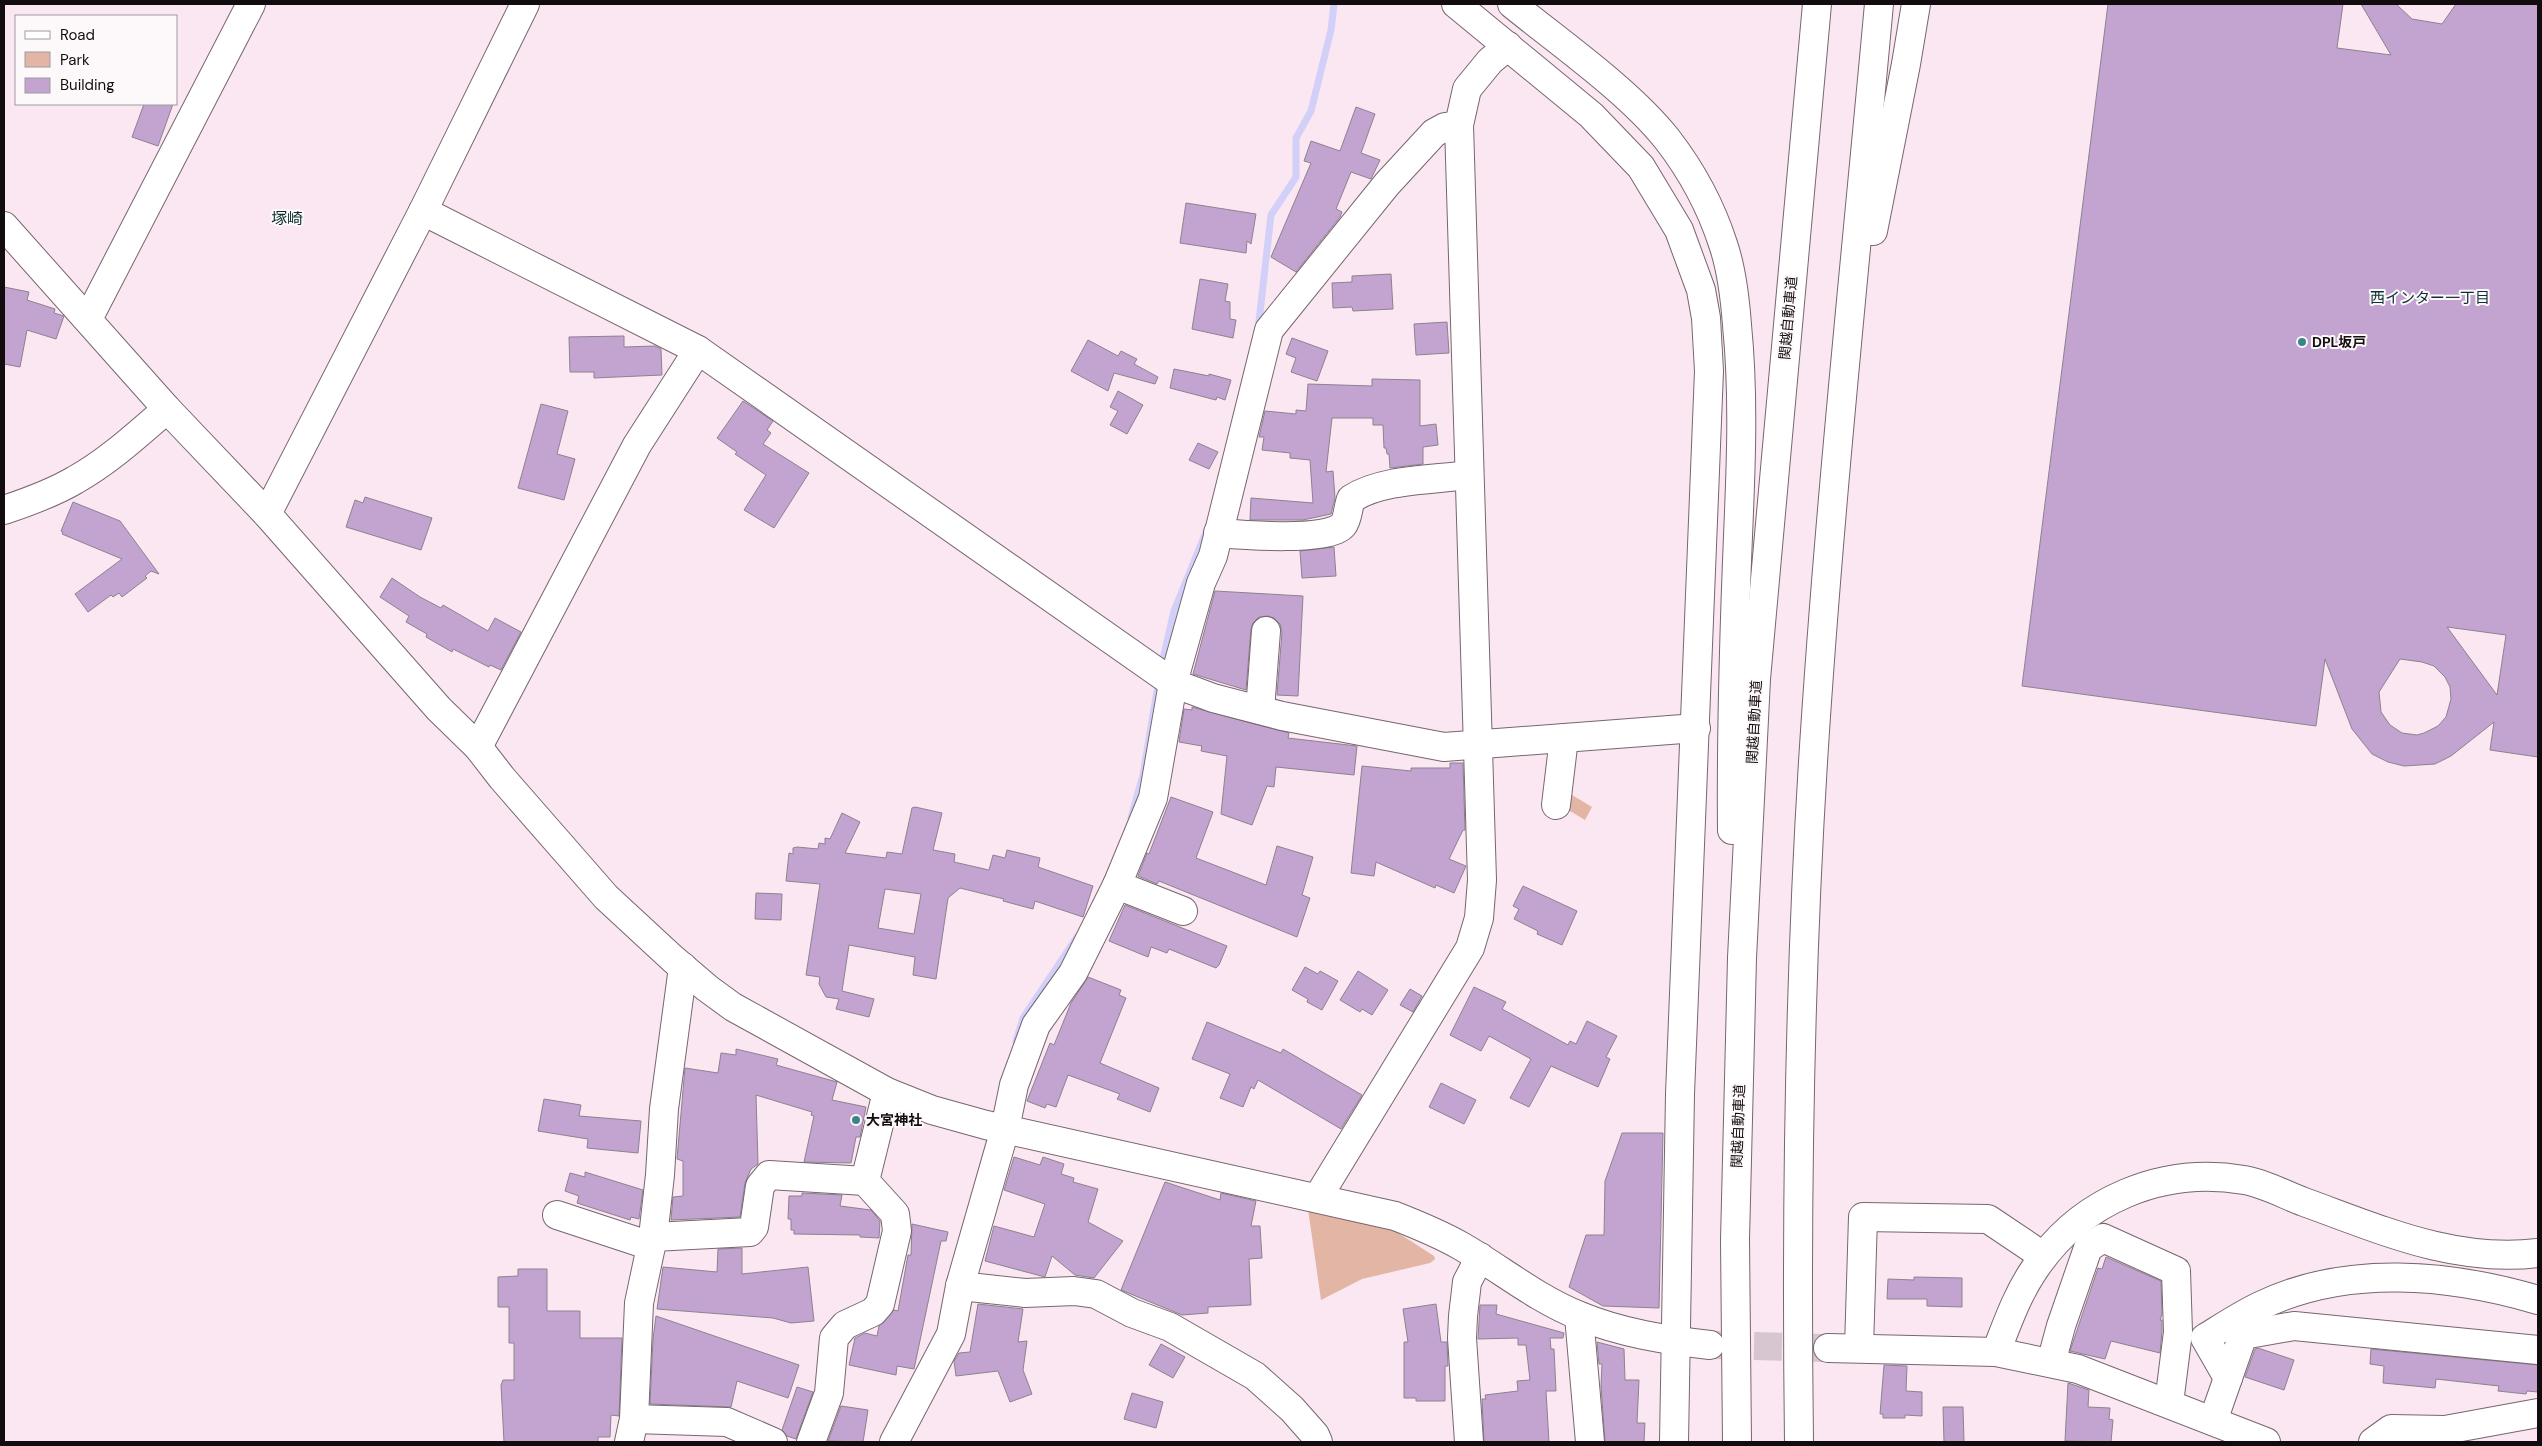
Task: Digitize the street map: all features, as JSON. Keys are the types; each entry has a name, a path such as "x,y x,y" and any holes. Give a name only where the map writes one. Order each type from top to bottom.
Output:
{"main road":[{"path":"88,319 251,4"},
{"path":"268,514 423,211 525,4"},
{"path":"1456,4 1591,115 1641,167 1679,230 1701,290 1706,318 1709,371 1680,1094 1674,1442"},
{"path":"1512,4 1609,83 1666,138 1703,198 1724,245 1734,292 1740,358 1741,449 1731,775 1732,906 1742,958"},
{"name":"関越自動車道","path":"1737,1442 1734,1240 1742,958 1756,678 1817,4"},
{"path":"1799,1442 1798,1272 1802,988 1814,754 1838,430 1878,4"},
{"path":"1838,430 1868,254 1916,4"},
{"path":"1318,1197 1470,948 1480,918 1482,880 1468,476 1459,125 1467,88 1490,61 1508,46"},
{"path":"894,1442 951,1334 960,1286 998,1127 1036,1025 1073,973 1117,885 1152,798 1166,678 1212,556 1269,330 1387,184 1434,132 1445,127 1459,125"},
{"path":"423,211 698,350 1166,678 1213,698 1260,710 1444,748 1696,728"},
{"path":"4,226 167,409 268,514 439,709 478,747 502,778 606,897 683,967 733,1006 887,1092 932,1110 998,1127 1318,1197 1395,1216 1428,1228 1480,1257 1540,1296 1579,1316 1622,1330 1675,1341 1710,1345"},
{"path":"478,747 637,445 698,350"},
{"path":"4,510 30,501 75,480 120,450 167,409"},
{"path":"1218,533 1282,538 1337,531 1345,523 1351,500 1363,492 1385,485 1468,476"},
{"path":"1260,710 1266,631"},
{"path":"1556,805 1564,738"},
{"path":"1117,885 1183,912"},
{"path":"683,967 664,1109 660,1175 652,1241 639,1302 631,1431 727,1422 773,1442"},
{"path":"865,1181 887,1092"},
{"path":"557,1215 652,1241 750,1232 754,1227 760,1186 769,1175 865,1181 895,1214 897,1231 880,1304 873,1312 845,1325 834,1338 829,1393 811,1442"},
{"path":"1996,1352 2011,1311 2043,1256 2090,1212 2112,1198 2150,1184 2194,1176 2245,1180 2421,1244 2476,1254 2511,1256 2538,1253"},
{"path":"1859,1348 1863,1217 1988,1219 2043,1256"},
{"path":"2051,1363 2061,1326 2088,1248 2103,1238 2176,1271 2178,1332 2169,1403"},
{"path":"1468,1442 1462,1338 1463,1316 1467,1282 1480,1257"},
{"path":"2228,1378 2205,1338 2260,1306 2293,1292 2383,1277 2426,1278 2502,1289 2538,1300"},
{"path":"960,1286 1025,1293 1074,1290 1096,1294 1132,1313 1170,1327 1255,1376 1292,1409 1315,1435 1318,1442"},
{"path":"1579,1316 1590,1442"},
{"path":"2213,1420 2244,1335 2294,1326 2538,1350"},
{"path":"1828,1348 1996,1352 2078,1368 2266,1442"},
{"path":"2373,1442 2391,1429 2445,1430 2538,1413"}],"green space":[{"path":"1562,789 1592,807 1585,820 1560,805"},
{"path":"1308,1209 1392,1229 1434,1256 1435,1259 1430,1263 1362,1279 1321,1300"}],"building":[{"name":"DPL坂戸","path":"2108,4 2343,4 2337,48 2391,55 2361,4 2396,4 2412,19 2442,24 2456,4 2538,4 2538,757 2490,750 2494,722 2451,756 2435,764 2404,766 2388,762 2372,754 2352,729 2325,659 2316,726 2022,686","holes":["2447,627 2506,635 2497,695","2400,659 2434,666 2445,677 2450,687 2451,699 2446,717 2438,726 2417,735 2402,733 2390,725 2381,712 2379,692"]},
{"path":"144,105 173,105 158,146 132,137"},
{"path":"1356,107 1375,114 1361,153 1380,160 1371,179 1351,172 1336,209 1342,212 1340,217 1296,272 1271,257 1311,163 1304,161 1311,141 1340,151"},
{"path":"1186,203 1256,214 1251,244 1247,241 1246,253 1180,243"},
{"path":"1391,274 1393,309 1353,311 1352,307 1333,308 1332,283 1352,282 1352,276"},
{"path":"1200,279 1228,284 1225,301 1230,302 1230,319 1236,320 1233,338 1192,329"},
{"path":"4,287 29,292 27,300 55,309 54,313 64,316 56,339 27,330 20,367 4,364"},
{"path":"1447,322 1449,353 1416,355 1414,324"},
{"path":"624,336 624,347 655,346 661,349 662,375 594,378 594,372 570,372 569,337"},
{"path":"1292,338 1328,351 1317,381 1291,372 1296,358 1286,354"},
{"path":"1088,340 1118,356 1121,351 1137,359 1134,364 1158,377 1155,384 1114,373 1108,391 1071,371"},
{"path":"1174,369 1209,376 1209,374 1231,380 1225,400 1217,397 1216,400 1170,388"},
{"path":"1372,379 1420,380 1420,426 1436,424 1438,445 1423,447 1423,464 1390,468 1389,454 1387,454 1386,448 1384,448 1383,425 1373,425 1373,418 1332,418 1326,472 1333,471 1335,498 1331,514 1303,520 1250,520 1251,498 1313,503 1310,460 1290,458 1290,453 1262,450 1264,437 1259,437 1265,411 1296,414 1296,410 1306,411 1308,384 1372,386"},
{"path":"1118,391 1143,405 1127,434 1110,425 1118,411 1110,407"},
{"path":"743,401 773,421 767,430 771,433 763,444 809,473 774,528 744,510 766,475 735,454 737,452 717,438"},
{"path":"541,404 568,411 557,454 575,459 564,500 518,488"},
{"path":"1198,443 1218,452 1209,469 1189,460"},
{"path":"365,497 432,518 421,550 346,527 355,500 363,503"},
{"path":"73,502 120,521 159,574 151,571 145,576 147,578 122,597 119,593 113,597 111,595 88,612 75,594 122,559 62,534 63,532 61,531"},
{"path":"1334,547 1336,576 1302,578 1300,551"},
{"path":"392,578 420,597 441,608 443,605 488,631 495,618 521,632 501,670 490,665 489,667 453,649 452,652 426,637 427,634 406,622 409,616 380,597"},
{"path":"1215,591 1303,596 1298,696 1277,695 1282,632 1280,624 1274,618 1268,616 1259,617 1253,623 1251,629 1246,690 1193,674"},
{"path":"1192,707 1289,733 1288,738 1357,746 1354,775 1276,767 1274,787 1267,786 1252,825 1221,814 1227,756 1201,751 1202,746 1179,742 1184,709 1192,710"},
{"path":"1450,763 1463,763 1465,830 1463,830 1449,859 1466,866 1454,893 1436,885 1435,888 1376,862 1374,876 1351,873 1362,766 1411,771 1411,768 1450,768"},
{"path":"1171,797 1213,812 1196,858 1266,885 1277,846 1313,857 1302,895 1310,898 1297,937 1159,881 1157,884 1138,876 1147,853 1149,854"},
{"path":"912,808 942,813 933,850 955,854 954,862 989,870 993,855 1005,858 1007,850 1040,858 1038,867 1093,886 1083,917 1035,901 1033,909 1003,901 1004,899 960,888 948,898 936,979 913,975 915,957 849,945 842,991 874,999 869,1017 836,1009 839,999 826,997 819,984 820,977 806,975 820,884 786,881 789,853 793,854 793,848 797,847 818,849 819,843 825,844 825,838 830,839 842,813 860,822 845,853 886,858 887,852 902,854","holes":["885,889 921,894 914,934 878,928"]},
{"path":"1523,886 1577,911 1562,945 1537,934 1538,931 1514,919 1519,909 1513,906"},
{"path":"756,893 782,894 781,920 755,919"},
{"path":"1125,905 1227,946 1219,965 1216,968 1169,949 1167,953 1151,947 1148,957 1109,941"},
{"path":"1305,967 1318,974 1320,971 1338,981 1322,1010 1307,1002 1308,999 1292,990"},
{"path":"1358,971 1388,990 1372,1015 1362,1009 1360,1012 1340,1000"},
{"path":"1088,977 1121,990 1119,995 1126,998 1100,1063 1159,1088 1150,1112 1117,1099 1120,1094 1068,1075 1056,1107 1047,1104 1045,1108 1027,1101 1050,1043 1054,1045 1071,1003"},
{"path":"1474,987 1506,1002 1502,1009 1568,1045 1570,1041 1576,1044 1587,1021 1617,1036 1606,1057 1610,1059 1598,1087 1551,1066 1529,1107 1510,1098 1531,1059 1489,1036 1481,1051 1450,1035"},
{"path":"1410,989 1422,996 1413,1012 1400,1005"},
{"path":"1207,1022 1281,1053 1283,1049 1362,1095 1341,1129 1258,1080 1254,1089 1251,1087 1243,1107 1220,1098 1230,1074 1192,1059"},
{"path":"736,1049 778,1059 776,1065 837,1082 832,1100 866,1107 860,1137 856,1137 851,1163 804,1162 814,1116 811,1115 812,1112 756,1095 758,1164 751,1169 745,1183 740,1217 671,1220 673,1197 683,1196 683,1161 677,1159 685,1068 718,1073 721,1053 736,1055"},
{"path":"1441,1083 1476,1100 1464,1124 1429,1107"},
{"path":"544,1099 581,1105 579,1116 641,1121 638,1153 587,1148 588,1139 538,1131"},
{"path":"1622,1133 1663,1133 1659,1308 1603,1306 1569,1287 1586,1235 1604,1235 1605,1181"},
{"path":"1014,1157 1040,1165 1043,1157 1064,1164 1061,1174 1074,1178 1073,1182 1098,1189 1088,1222 1123,1241 1094,1278 1075,1275 1052,1256 1045,1277 985,1261 994,1226 1034,1237 1045,1204 1004,1190"},
{"path":"585,1172 643,1190 639,1219 631,1217 630,1220 577,1203 579,1196 565,1191 570,1173 585,1177"},
{"path":"1165,1182 1220,1200 1221,1193 1256,1201 1251,1226 1260,1226 1262,1258 1249,1259 1251,1305 1208,1307 1208,1313 1182,1315 1121,1290"},
{"path":"802,1193 842,1195 840,1206 871,1210 880,1221 879,1238 860,1237 860,1235 794,1234 794,1230 791,1230 791,1219 788,1219 789,1196 802,1196"},
{"path":"912,1224 948,1232 946,1241 941,1241 914,1369 897,1366 896,1375 849,1365 855,1338 865,1333 877,1336 879,1326 894,1310 898,1311 908,1255 911,1255"},
{"path":"742,1248 742,1274 808,1267 814,1321 791,1323 773,1318 657,1309 663,1267 717,1272 718,1249"},
{"path":"2106,1257 2161,1281 2162,1314 2160,1320 2162,1320 2162,1331 2160,1353 2111,1341 2105,1359 2070,1351 2098,1268 2102,1269"},
{"path":"518,1269 547,1269 547,1311 580,1311 580,1338 622,1338 619,1416 611,1415 610,1437 598,1437 598,1442 504,1442 501,1385 503,1380 514,1380 514,1343 509,1343 509,1307 498,1307 498,1277 518,1276"},
{"path":"1914,1277 1962,1278 1962,1307 1927,1306 1927,1299 1887,1299 1888,1279 1914,1280"},
{"path":"978,1304 1023,1309 1018,1342 1027,1341 1023,1370 1032,1394 1010,1402 998,1371 956,1376 954,1361 959,1353 970,1352"},
{"path":"1436,1304 1441,1342 1447,1342 1448,1366 1445,1366 1445,1401 1416,1401 1416,1398 1404,1398 1404,1342 1408,1342 1403,1309"},
{"path":"1480,1305 1497,1305 1496,1314 1564,1333 1563,1338 1550,1338 1551,1349 1554,1349 1556,1391 1546,1391 1549,1442 1484,1442 1482,1399 1486,1399 1485,1395 1518,1391 1517,1381 1530,1380 1526,1345 1518,1345 1518,1338 1478,1339"},
{"path":"656,1316 799,1365 788,1398 737,1381 731,1407 650,1404"},
{"path":"1597,1342 1624,1349 1625,1380 1639,1380 1637,1423 1645,1423 1644,1442 1605,1442 1601,1386 1602,1364 1599,1364"},
{"path":"1161,1344 1185,1357 1173,1378 1149,1365"},
{"path":"2258,1348 2294,1360 2284,1390 2245,1377 2255,1349"},
{"path":"2371,1349 2538,1365 2538,1392 2527,1391 2526,1394 2498,1391 2499,1386 2436,1379 2435,1388 2383,1383 2384,1366 2370,1364"},
{"path":"1884,1365 1907,1366 1906,1391 1922,1392 1922,1416 1905,1415 1905,1418 1883,1418 1883,1414 1880,1414"},
{"path":"2068,1383 2089,1390 2088,1407 2110,1408 2109,1419 2113,1420 2111,1442 2065,1441"},
{"path":"797,1387 813,1392 796,1439 787,1436 782,1430"},
{"path":"1132,1393 1163,1402 1156,1428 1124,1419"},
{"path":"841,1406 868,1410 863,1442 828,1441"},
{"path":"1943,1407 1963,1407 1964,1442 1944,1442"}],"waterway":[{"path":"1258,330 1271,215 1296,177 1296,138 1311,111 1331,30 1334,4"},
{"path":"1161,668 1174,611 1206,532"},
{"path":"1131,818 1143,775 1159,679"},
{"path":"1016,1041 1023,1018 1077,937"}],"tunnel":[{"path":"1712,1345 1828,1348"}],"place":[{"name":"DPL坂戸","path":"2302,342"},
{"name":"大宮神社","path":"856,1120"}],"district":[{"name":"塚崎","path":"287,218"},
{"name":"西インター一丁目","path":"2430,298"}]}
